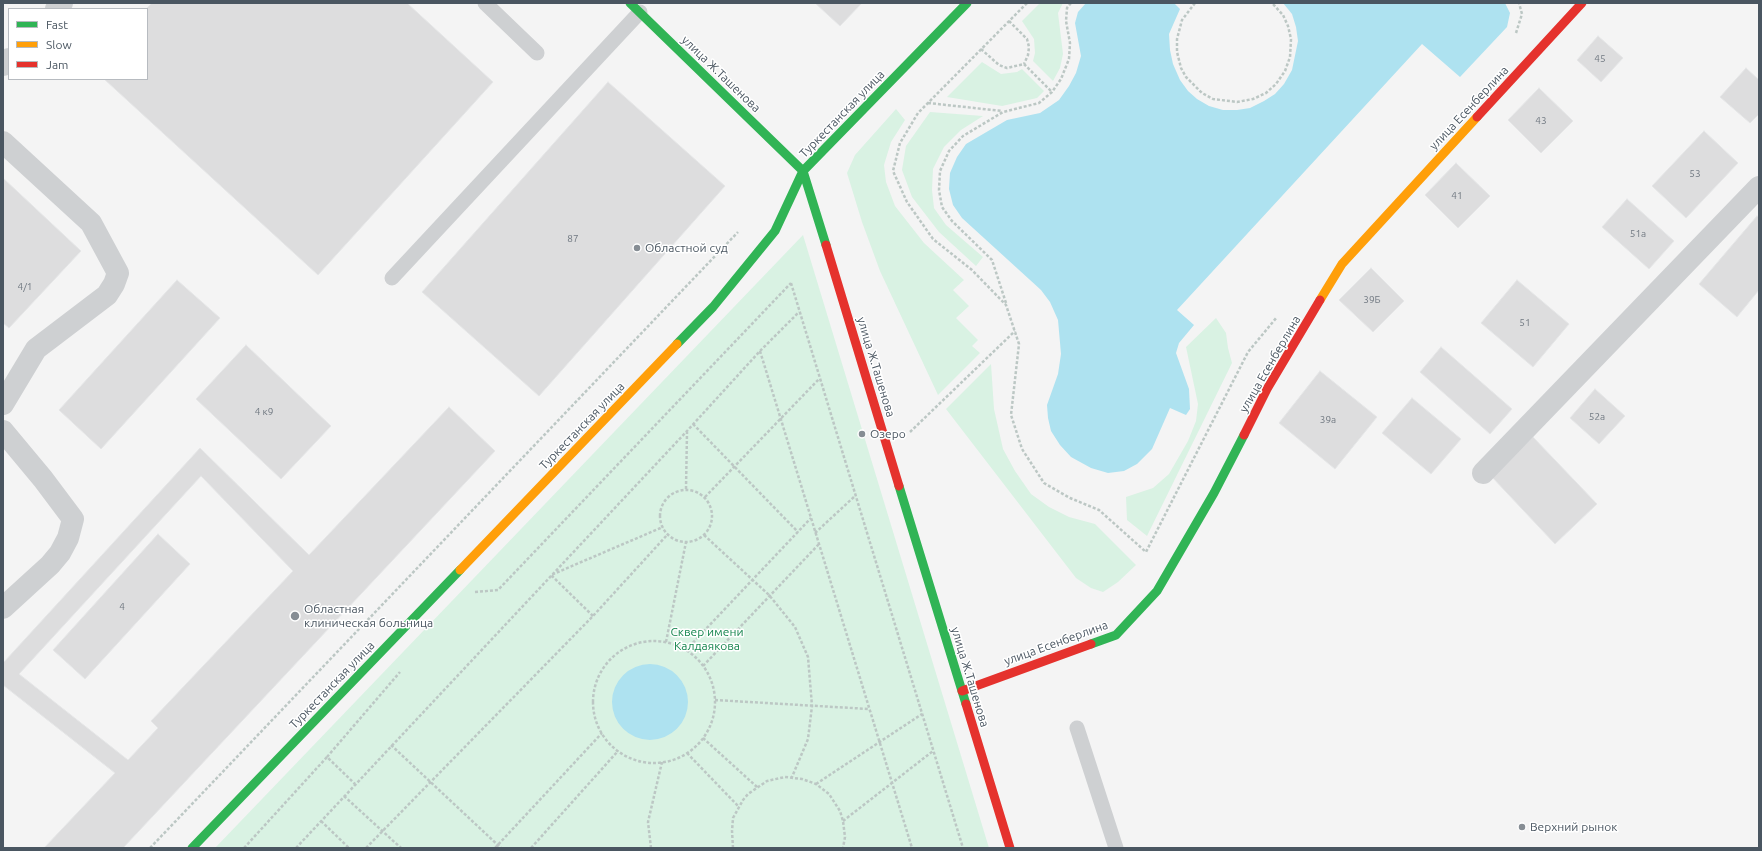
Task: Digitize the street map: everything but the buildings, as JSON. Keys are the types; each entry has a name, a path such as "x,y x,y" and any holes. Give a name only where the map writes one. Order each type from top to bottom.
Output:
{"street":[{"name":"Туркестанская улица","path":"192,848 713,307 775,231 803,171 967,3"},
{"name":"улица Есенберлина","path":"962,690 1116,635 1157,591 1214,493 1267,389 1342,264 1582,3"},
{"name":"улица Ж.Ташенова","path":"635,8 803,171 1010,848"},
{"path":"3,142 90,223 118,273 114,284 107,295 36,349 3,404"},
{"path":"1483,473 1759,187"},
{"path":"3,431 43,479 73,519 68,538 60,553 3,608"}],"lane":[{"path":"485,3 537,53"},
{"path":"392,278 635,8"},
{"path":"1077,728 1116,848"}],"path":[{"path":"1006,305 972,270 933,239 907,202 894,171 900,143 918,113 1027,3"},
{"path":"1072,3 1067,8 1066,21 1070,43 1069,60 1061,78 1052,92 1039,103 1003,112 963,136 949,151 940,171 939,190 942,208 952,221 992,260 1019,344 1011,415 1022,449 1044,483 1070,498 1099,510 1146,552 1248,352 1278,316"},
{"path":"1194,4 1182,20 1177,39 1177,52 1181,68 1186,78 1202,92 1213,99 1226,102 1237,102 1253,99 1266,93 1276,84 1285,71 1290,57 1291,39 1288,26 1283,15 1272,3"},
{"path":"1512,38 1517,32 1522,14 1519,3"},
{"path":"981,49 992,60 1003,67 1016,67 1024,64 1028,55 1029,47 1027,38 1009,21"},
{"path":"1024,64 1052,92"},
{"path":"928,103 1003,112"},
{"path":"150,848 739,230"},
{"path":"469,593 498,590 791,283 963,848"},
{"path":"296,848 760,351 799,312"},
{"path":"889,452 1015,331"},
{"path":"760,351 912,848"},
{"path":"705,497 819,379"},
{"path":"693,424 798,532"},
{"path":"686,431 686,489"},
{"path":"686,489 697,492 705,497 710,505 712,514 711,525 704,535 695,540 686,542 676,540 668,534 663,527 660,513 664,502 672,494 686,489"},
{"path":"815,533 855,496"},
{"path":"686,650 811,518"},
{"path":"551,575 663,527"},
{"path":"366,848 593,616 668,534"},
{"path":"704,535 754,579 769,595 795,627 808,657 812,706 808,738 792,777"},
{"path":"666,642 686,542"},
{"path":"703,666 819,544"},
{"path":"551,575 593,616"},
{"path":"652,641 666,642 686,650 695,656 703,666 712,681 715,700 714,713 710,726 703,738 687,753 662,762 637,760 618,751 602,733 596,719 594,697 597,683 602,671 620,652 631,646 652,641"},
{"path":"244,848 327,757 403,669"},
{"path":"715,700 869,709"},
{"path":"816,784 922,714"},
{"path":"495,848 602,733"},
{"path":"703,738 757,787"},
{"path":"391,745 501,848"},
{"path":"531,848 618,751"},
{"path":"843,821 934,751"},
{"path":"687,753 739,806"},
{"path":"327,757 355,784"},
{"path":"651,848 648,822 662,762"},
{"path":"733,848 733,818 739,806 748,794 766,781 792,777 816,784 829,794 834,801 843,821 845,837 843,848"},
{"path":"344,796 401,848"},
{"path":"320,822 349,848"}],"green space":[{"path":"1040,3 1063,3 1058,13 1063,54 1060,68 1053,81 1033,61 1035,53 1034,39 1022,21"},
{"path":"982,62 1001,74 1017,72 1022,69 1044,91 1037,98 1002,106 947,97"},
{"path":"896,109 905,120 891,142 884,165 886,182 895,206 924,243 964,280 953,290 969,306 956,318 978,340 972,346 980,353 938,395 880,271 862,222 847,173 855,155"},
{"path":"930,112 983,116 961,130 944,147 933,169 932,190 934,208 946,225 983,257 976,266 939,232 912,197 902,170 906,146"},
{"name":"Сквер имени Калдаякова","path":"803,235 989,848 215,848"},
{"path":"1216,318 1226,333 1232,363 1147,536 1127,520 1126,497 1153,488 1169,474 1188,441 1196,421 1198,404 1186,347"},
{"path":"991,364 994,409 1003,449 1015,471 1031,494 1049,507 1069,517 1095,524 1136,565 1118,582 1103,592 1091,588 1076,578 946,409"}],"water":[{"path":"1086,3 1174,3 1180,9 1169,34 1170,50 1173,64 1180,80 1188,91 1197,99 1209,106 1223,110 1250,108 1264,101 1275,94 1284,84 1292,70 1298,41 1292,14 1283,3 1505,3 1510,13 1507,27 1460,77 1422,44 1177,310 1194,325 1179,343 1176,353 1189,389 1190,409 1186,415 1170,408 1152,449 1137,464 1124,471 1108,473 1091,468 1071,457 1060,445 1051,431 1047,405 1058,374 1061,354 1058,320 1050,302 1041,290 962,218 953,205 949,189 950,173 957,157 966,144 1007,120 1040,113 1059,100 1076,73 1081,56 1075,23 1078,12"},
{"path":"650,664 664,667 677,675 685,688 688,702 685,716 677,729 664,737 650,740 636,737 623,729 615,716 612,702 615,688 623,675 636,667"}],"traffic: fast":[{"path":"630,3 803,171 826,245"},
{"path":"677,344 713,307 775,231 803,171 967,3"},
{"path":"1091,644 1116,635 1157,591 1214,493 1244,435"},
{"path":"899,486 966,704"},
{"path":"192,848 460,570"}],"traffic: slow":[{"path":"1320,300 1342,264 1477,117"},
{"path":"460,570 677,344"}],"traffic: jam":[{"path":"1477,117 1582,3"},
{"path":"826,245 899,486"},
{"path":"1244,435 1267,389 1320,300"},
{"path":"962,691 1091,644"},
{"path":"966,704 1010,848"}],"place":[{"name":"Областной суд","path":"637,248"},
{"name":"Озеро","path":"862,434"},
{"name":"Областная клиническая больница","path":"295,616"},
{"name":"Верхний рынок","path":"1522,827"}]}
